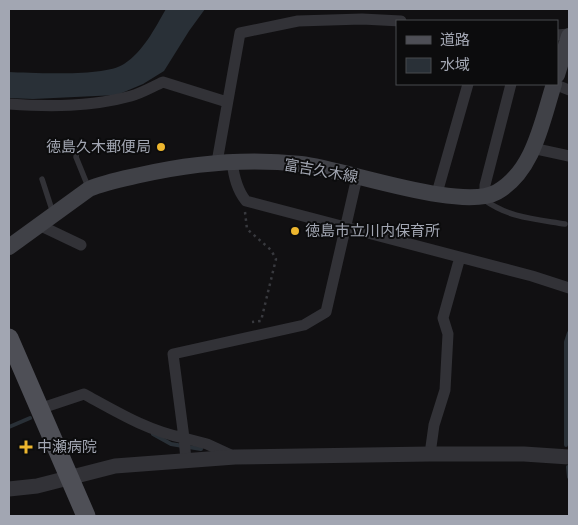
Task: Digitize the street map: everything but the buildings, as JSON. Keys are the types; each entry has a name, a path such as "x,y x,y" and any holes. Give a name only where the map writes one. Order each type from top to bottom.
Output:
{"main road":[{"path":"558,72 569,35"},
{"name":"富吉久木線","path":"9,247 89,189 103,183 174,167 225,162 302,164 438,194 468,198 483,197 499,191 518,175 532,148 554,85"},
{"path":"9,338 86,516"}],"street":[{"path":"396,21 362,19 298,21 240,33 227,102 225,162 234,175 240,193 246,201 532,276 569,288"},
{"path":"9,104 42,107 91,104 132,96 163,82 227,102"},
{"path":"438,194 468,85"},
{"path":"483,197 511,85"},
{"path":"556,85 569,90"},
{"path":"532,148 569,156"},
{"path":"185,448 173,354 304,325 326,312 357,177"},
{"path":"39,225 81,246"},
{"path":"430,454 434,425 445,390 448,334 443,318 460,257"},
{"path":"39,409 84,394 126,417 165,434 185,448 235,457 430,454 524,454 569,457"},
{"path":"9,489 37,486 69,479 185,448 207,444 235,457"}],"lane":[{"path":"78,146 76,157 89,189"},
{"path":"42,179 53,214"},
{"path":"483,197 497,209 519,217 565,224"}],"path":[{"path":"244,199 247,229 271,250 276,260 261,320 252,322"}],"water":[{"path":"166,9 205,9 164,71 143,84 117,95 33,99 9,98 9,72 86,73 115,68 124,64 143,46"}],"waterway":[{"path":"566,445 566,342 569,333"},
{"path":"9,427 30,418"},
{"path":"153,434 171,444 201,449"},
{"path":"568,467 569,477"}],"place":[{"name":"徳島久木郵便局","path":"161,147"},
{"name":"徳島市立川内保育所","path":"295,231"},
{"name":"中瀬病院","path":"26,447"}]}
